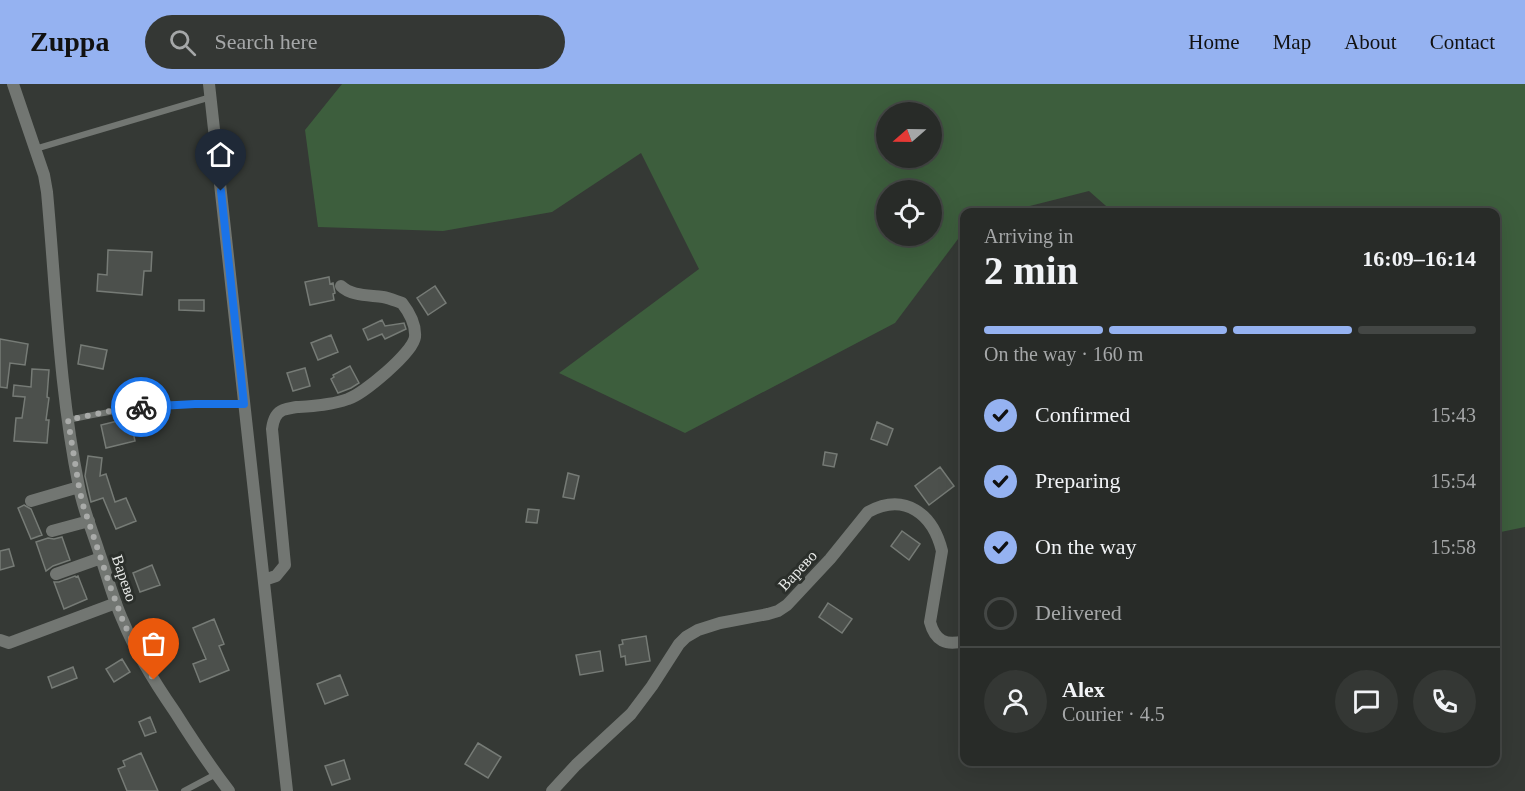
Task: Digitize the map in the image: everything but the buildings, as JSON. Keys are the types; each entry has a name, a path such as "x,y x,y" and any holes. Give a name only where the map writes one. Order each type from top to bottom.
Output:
{"street":[{"name":"Варево","path":"13,84 44,175 47,192 59,350 79,487 89,521 116,603 135,647 154,680 229,791"},
{"path":"210,90 287,791"},
{"path":"264,580 276,576 285,565 273,420 279,412 289,408 338,402 357,395 384,374 411,346 415,338 414,327 402,303 363,295 345,290 340,286"},
{"path":"32,501 79,487"},
{"name":"Варево","path":"552,791 576,765 631,714 686,637 698,630 720,623 768,614 787,605 830,559 868,512 876,508 888,504 909,506 929,520 940,540 942,551 930,622 934,634 943,641 960,642"},
{"path":"52,531 89,521"},
{"path":"57,574 101,558"},
{"path":"0,640 9,643 116,603"}],"lane":[{"path":"34,149 210,90"},
{"path":"68,420 110,411 152,406 244,404"},
{"path":"184,791 216,773"}],"green space":[{"path":"342,84 1525,84 1525,527 1500,532 1500,208 1108,208 1089,191 1022,208 960,208 960,236 895,323 685,433 559,373 699,269 641,153 552,212 443,231 318,227 305,130"}],"way so far":[{"path":"141,407 68,420 83,505 123,621 154,680"}],"route":[{"path":"141,407 244,404 221,191"}]}
